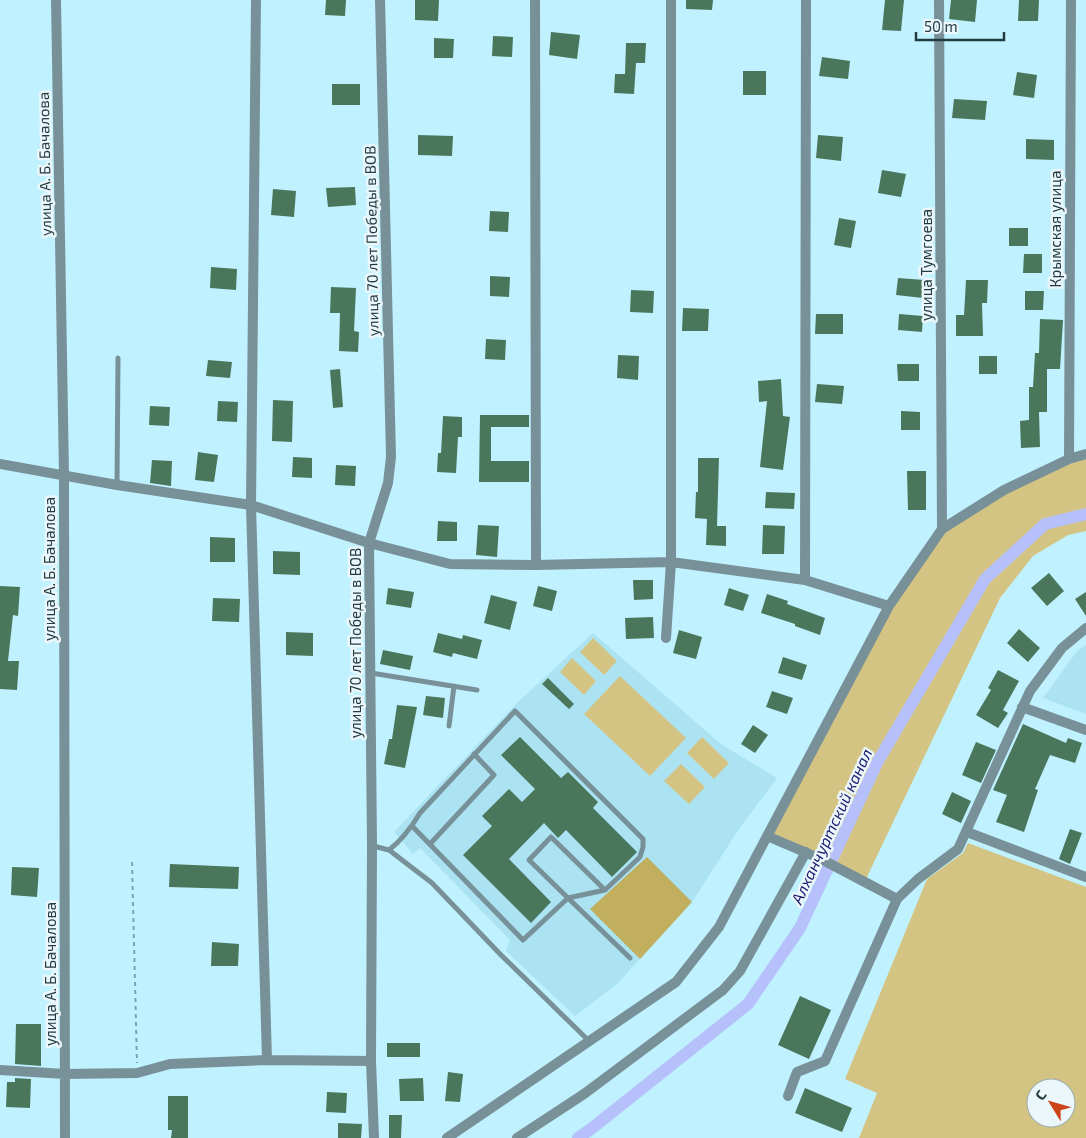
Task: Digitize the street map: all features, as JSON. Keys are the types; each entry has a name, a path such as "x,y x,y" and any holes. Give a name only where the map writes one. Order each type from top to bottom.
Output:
{"street":[{"name":"улица А. Б. Бачалова","path":"56,0 64,476 65,1138"},
{"path":"256,0 251,505 267,1060"},
{"name":"улица 70 лет Победы в ВОВ","path":"374,1138 371,1061 372,846 369,543 388,482 391,457 380,0"},
{"path":"535,0 536,565"},
{"path":"666,638 671,562 671,0"},
{"path":"805,580 806,0"},
{"name":"улица Тумгоева","path":"939,0 942,530"},
{"name":"Крымская улица","path":"1069,459 1071,0"},
{"path":"447,1138 676,982 719,927 888,606 942,530 1004,490 1069,459 1086,454"},
{"path":"0,464 118,485 251,505 369,543 450,564 536,565 671,562 805,580 888,606"},
{"path":"788,1096 797,1072 825,1061 897,898 918,879 958,849 1030,691 1062,648 1086,628"},
{"path":"1022,707 1086,730"},
{"path":"967,832 1086,877"},
{"path":"767,836 822,859 897,898"},
{"path":"517,1138 584,1094 723,990 740,971 806,852"},
{"path":"0,1070 65,1074 137,1073 170,1064 267,1060 371,1061"}],"lane":[{"path":"118,358 118,485"},
{"path":"370,673 476,690"},
{"path":"449,726 454,686"},
{"path":"389,850 400,841 420,813 515,711 643,839 643,847 640,857 605,890 568,898 523,940 412,826"},
{"path":"430,844 494,775 474,754"},
{"path":"605,890 551,837 529,860 630,958"},
{"path":"372,846 389,850 432,883 501,955 589,1041"}],"path":[{"path":"132,862 137,1073"}],"shaded area":[{"path":"1086,454 1086,531 1068,535 1033,556 1000,598 865,881 767,836 889,606 942,529 1004,490"},
{"path":"593,633 721,744 777,778 737,832 692,902 617,984 575,1016 506,951 510,940 420,848 413,854 394,832 518,702"},
{"path":"593,638 617,661 604,675 580,652"},
{"path":"1086,645 1086,714 1043,698 1078,650"},
{"path":"572,658 596,681 584,695 560,672"},
{"path":"620,676 686,738 650,776 584,714"},
{"path":"702,737 729,763 714,779 687,753"},
{"path":"681,764 705,787 689,804 664,781"},
{"path":"968,843 1086,887 1086,1138 859,1138 877,1093 845,1079 927,879 963,853"},
{"path":"647,857 692,902 640,959 590,909"}],"building":[{"path":"326,0 346,0 345,16 325,15"},
{"path":"415,0 439,0 438,21 415,20"},
{"path":"686,0 713,0 712,10 686,9"},
{"path":"885,0 904,0 901,31 882,30"},
{"path":"951,0 977,0 975,22 949,19"},
{"path":"1019,0 1039,0 1038,21 1018,21"},
{"path":"551,32 580,35 577,59 549,55"},
{"path":"493,36 513,37 512,57 492,56"},
{"path":"434,38 454,39 453,58 434,58"},
{"path":"626,43 646,43 645,63 636,63 634,94 614,93 615,74 625,74"},
{"path":"822,57 850,61 848,79 819,76"},
{"path":"743,71 766,71 766,95 743,95"},
{"path":"1017,72 1037,75 1034,98 1013,95"},
{"path":"332,84 360,84 360,105 332,105"},
{"path":"954,99 987,101 985,120 952,118"},
{"path":"418,135 453,136 452,156 418,155"},
{"path":"818,135 843,137 841,161 816,158"},
{"path":"1026,139 1054,140 1054,160 1026,159"},
{"path":"882,170 906,174 901,197 878,193"},
{"path":"355,187 356,205 328,207 326,188"},
{"path":"273,189 296,191 294,217 271,215"},
{"path":"490,211 509,212 508,232 489,231"},
{"path":"839,218 856,221 851,248 834,245"},
{"path":"1009,228 1028,228 1028,246 1009,246"},
{"path":"1024,254 1042,254 1042,273 1023,273"},
{"path":"211,267 237,269 236,290 210,288"},
{"path":"490,276 510,277 509,297 490,296"},
{"path":"898,278 924,280 923,298 896,295"},
{"path":"966,280 988,280 987,303 982,303 983,336 956,336 956,315 964,315"},
{"path":"331,287 356,288 354,331 359,332 358,352 339,351 340,313 330,313"},
{"path":"631,290 654,291 653,313 630,312"},
{"path":"1025,291 1044,291 1043,310 1025,310"},
{"path":"683,308 709,309 708,331 682,331"},
{"path":"816,314 843,314 843,334 815,334"},
{"path":"899,314 923,316 922,332 898,330"},
{"path":"1040,319 1063,320 1060,369 1047,369 1047,412 1039,412 1040,447 1021,448 1020,421 1029,420 1029,387 1033,387 1035,353 1039,353"},
{"path":"486,339 506,340 505,360 485,359"},
{"path":"618,355 639,356 638,380 617,378"},
{"path":"979,356 997,356 997,374 979,374"},
{"path":"208,360 232,362 230,378 206,376"},
{"path":"897,364 919,364 919,381 898,381"},
{"path":"340,369 343,407 333,408 330,370"},
{"path":"781,379 783,416 790,417 783,470 760,467 767,401 759,402 758,381"},
{"path":"817,384 844,386 842,404 815,402"},
{"path":"273,400 293,401 292,442 272,441"},
{"path":"218,401 238,402 237,422 217,421"},
{"path":"150,406 170,407 169,426 149,425"},
{"path":"901,411 920,412 920,430 901,430"},
{"path":"480,415 529,415 529,427 491,427 491,461 529,461 529,482 479,482"},
{"path":"443,416 462,417 462,437 458,437 456,473 437,472 438,453 441,453"},
{"path":"198,452 218,455 214,482 195,480"},
{"path":"293,457 312,458 312,478 292,477"},
{"path":"698,458 719,458 717,526 726,526 726,546 706,545 707,519 695,518 696,492 698,492"},
{"path":"152,460 172,461 171,486 150,483"},
{"path":"336,465 356,466 355,486 335,485"},
{"path":"907,471 926,471 926,510 908,510"},
{"path":"766,492 795,493 794,509 765,508"},
{"path":"438,521 457,522 457,541 437,541"},
{"path":"478,525 499,526 497,557 476,555"},
{"path":"763,525 785,526 784,554 762,554"},
{"path":"210,537 235,538 235,562 210,562"},
{"path":"273,551 300,552 300,575 273,574"},
{"path":"1049,573 1064,591 1047,606 1031,588"},
{"path":"633,580 653,580 653,599 634,600"},
{"path":"0,586 20,587 18,616 13,615 8,661 19,661 17,690 0,689"},
{"path":"538,586 557,591 552,611 533,606"},
{"path":"388,588 414,592 411,608 386,604"},
{"path":"729,588 749,595 743,611 724,605"},
{"path":"1086,592 1086,616 1075,599"},
{"path":"767,594 788,601 787,604 825,618 820,635 795,626 795,624 761,613"},
{"path":"491,595 517,602 510,630 484,623"},
{"path":"213,598 240,599 239,622 212,621"},
{"path":"653,617 654,638 626,639 625,618"},
{"path":"1019,629 1040,648 1028,662 1007,643"},
{"path":"679,630 702,637 696,659 673,653"},
{"path":"286,632 313,633 313,656 286,655"},
{"path":"438,633 462,639 463,635 482,640 477,659 453,653 452,657 433,652"},
{"path":"383,650 413,656 410,670 380,664"},
{"path":"783,657 807,665 802,680 778,673"},
{"path":"998,670 1019,681 1003,710 1008,713 998,728 976,715 991,690 988,688"},
{"path":"548,678 574,704 569,709 542,684"},
{"path":"772,691 793,698 787,714 766,707"},
{"path":"426,696 445,698 443,718 423,715"},
{"path":"397,705 417,707 405,768 384,764 389,739 392,739"},
{"path":"1023,724 1066,743 1068,738 1082,743 1075,763 1050,755 1035,789 1038,790 1024,832 996,822 1007,795 993,790"},
{"path":"753,725 768,735 755,753 741,744"},
{"path":"520,737 561,778 568,772 598,802 593,808 637,852 612,877 566,830 558,838 544,823 509,859 551,902 531,923 463,855 492,826 482,816 509,789 522,802 535,789 501,755"},
{"path":"976,742 996,750 981,783 962,775"},
{"path":"952,792 971,801 961,823 942,814"},
{"path":"1070,829 1082,833 1070,864 1059,859"},
{"path":"170,864 239,867 238,889 169,887"},
{"path":"12,867 39,868 37,897 11,895"},
{"path":"212,942 239,944 238,966 211,966"},
{"path":"800,996 831,1010 809,1059 778,1045"},
{"path":"16,1024 41,1024 41,1066 15,1064"},
{"path":"387,1043 420,1043 420,1057 387,1057"},
{"path":"448,1072 463,1074 460,1102 445,1101"},
{"path":"15,1078 31,1079 30,1108 6,1107 7,1082 15,1082"},
{"path":"423,1078 424,1101 400,1101 399,1079"},
{"path":"805,1088 852,1108 842,1132 795,1113"},
{"path":"327,1092 347,1093 346,1113 326,1112"},
{"path":"168,1096 188,1096 188,1138 171,1138 172,1130 168,1130"},
{"path":"389,1115 402,1115 401,1138 389,1138"},
{"path":"338,1123 362,1124 361,1138 338,1138"}],"waterway":[{"name":"Алханчуртский канал","path":"578,1138 748,1004 800,928 878,761 985,579 1045,524 1086,514"}]}
